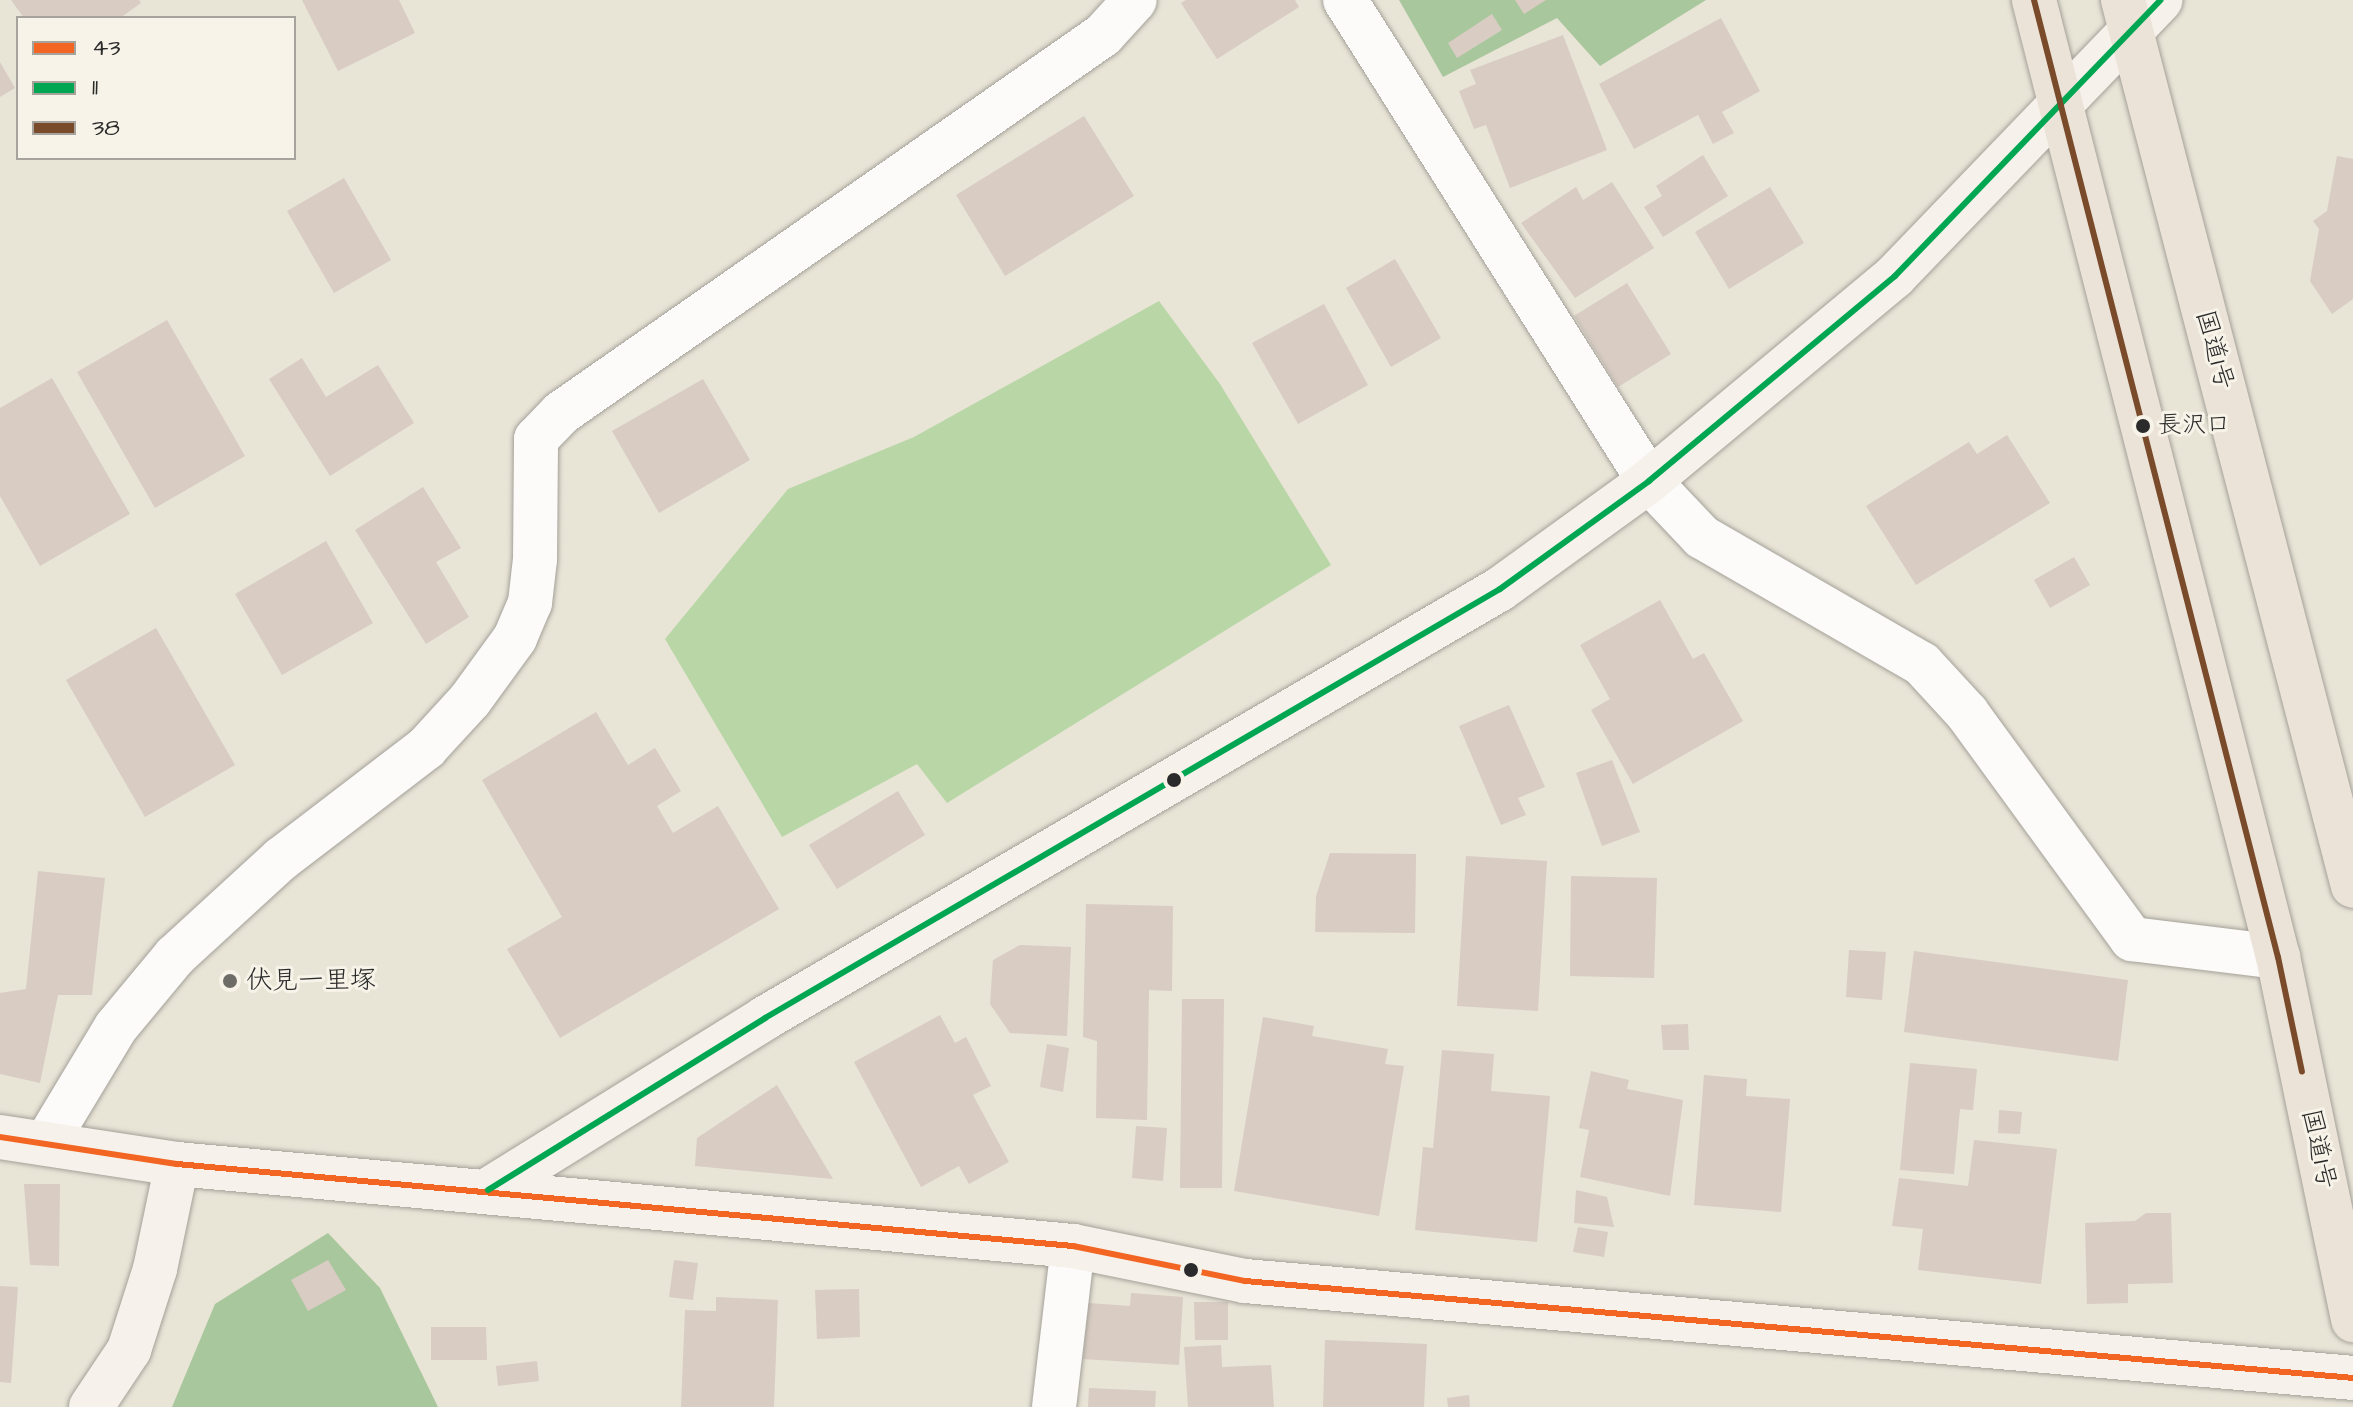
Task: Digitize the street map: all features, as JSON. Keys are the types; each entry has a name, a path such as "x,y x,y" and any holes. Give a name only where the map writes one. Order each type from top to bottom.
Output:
{"highway":[{"name":"国道1号","path":"2034,0 2064,102 2278,957 2353,1320"},
{"name":"国道1号","path":"2138,10 2353,886"}],"main road":[{"path":"488,1190 765,1018 1500,589 1649,481 1895,276 2064,102 2138,10"},
{"path":"0,1137 177,1164 488,1190 1073,1246 1245,1281 2353,1378"},
{"path":"91,1407 129,1350 155,1269 177,1164"}],"street":[{"path":"46,1143 116,1027 175,956 281,859 426,748 470,700 515,638 530,603 535,559 536,439 561,413 644,351 1103,35 1135,0"},
{"path":"1345,0 1649,481 1702,537 1922,664 1967,713 2132,939 2278,957"},
{"path":"1054,1407 1073,1246"}],"green space":[{"path":"1399,0 1706,0 1600,66 1557,18 1443,77"},
{"path":"1159,301 1220,384 1331,565 947,803 917,764 782,837 665,639 788,489 914,437"},
{"path":"328,1233 380,1288 438,1407 172,1407 215,1304"}],"building":[{"path":"11,0 139,0 141,3 123,16 23,16"},
{"path":"302,0 399,0 415,33 338,71"},
{"path":"1186,0 1295,0 1299,7 1217,59 1181,3"},
{"path":"1515,0 1546,0 1524,14"},
{"path":"1492,14 1502,30 1457,58 1448,43"},
{"path":"1721,18 1760,91 1722,112 1734,133 1713,144 1698,115 1634,149 1599,84"},
{"path":"1563,35 1607,150 1510,188 1486,125 1474,129 1459,91 1476,84 1470,70"},
{"path":"0,62 15,88 0,97"},
{"path":"1084,116 1134,196 1005,276 956,195"},
{"path":"1703,155 1728,196 1663,237 1644,207 1662,196 1656,186"},
{"path":"2337,156 2353,159 2353,299 2332,314 2310,281 2319,229 2313,221 2327,211"},
{"path":"344,178 391,260 334,293 287,211"},
{"path":"1612,182 1654,248 1575,298 1521,223 1576,187 1583,200"},
{"path":"1770,187 1804,243 1729,289 1695,232"},
{"path":"1395,259 1441,338 1391,367 1346,288"},
{"path":"1627,283 1671,354 1618,387 1574,316"},
{"path":"1324,304 1368,385 1298,424 1252,343"},
{"path":"167,320 245,456 155,508 77,372"},
{"path":"302,358 326,397 378,365 414,423 330,476 269,379"},
{"path":"52,378 130,514 40,566 0,496 0,408"},
{"path":"703,379 750,460 659,513 612,431"},
{"path":"2007,435 2050,503 1916,585 1866,506 1969,442 1977,454"},
{"path":"423,487 461,548 436,562 469,617 426,644 355,530"},
{"path":"326,541 373,623 282,675 235,594"},
{"path":"2074,557 2090,585 2050,608 2034,580"},
{"path":"1660,600 1693,659 1704,653 1743,721 1633,784 1591,710 1610,699 1580,645"},
{"path":"156,628 235,765 145,817 66,680"},
{"path":"1509,705 1545,787 1518,798 1526,815 1501,825 1459,726"},
{"path":"596,712 628,765 655,748 681,791 657,806 673,833 718,806 779,909 560,1038 507,949 562,917 482,780"},
{"path":"1612,760 1640,832 1602,846 1576,773"},
{"path":"898,791 925,835 837,889 809,845"},
{"path":"1330,853 1416,854 1415,933 1315,932 1316,896"},
{"path":"1466,856 1547,861 1538,1011 1457,1006"},
{"path":"38,871 105,878 92,995 58,995 40,1083 0,1074 0,993 26,989"},
{"path":"1571,876 1657,878 1654,978 1570,976"},
{"path":"1086,904 1173,906 1172,991 1149,990 1147,1120 1096,1118 1097,1041 1083,1037"},
{"path":"1020,945 1071,947 1067,1036 1010,1033 990,1004 993,960"},
{"path":"1849,950 1886,952 1882,1000 1846,997"},
{"path":"1914,951 2128,980 2118,1061 1904,1032"},
{"path":"1182,999 1224,999 1222,1188 1180,1188"},
{"path":"940,1015 955,1043 966,1037 991,1086 973,1095 1009,1162 969,1184 959,1166 921,1187 854,1062"},
{"path":"1263,1017 1314,1026 1312,1036 1388,1049 1385,1064 1404,1066 1379,1216 1234,1191"},
{"path":"1688,1024 1689,1050 1663,1050 1661,1025"},
{"path":"1047,1044 1069,1048 1063,1092 1040,1087"},
{"path":"1442,1050 1494,1054 1491,1091 1550,1096 1537,1242 1415,1230 1423,1147 1433,1148"},
{"path":"1910,1063 1977,1069 1973,1110 1960,1109 1954,1174 1900,1170"},
{"path":"1591,1071 1629,1080 1627,1089 1683,1100 1670,1196 1580,1177 1589,1130 1579,1128"},
{"path":"1704,1075 1747,1079 1746,1096 1790,1099 1781,1212 1694,1205"},
{"path":"777,1085 833,1179 695,1166 697,1138"},
{"path":"1999,1110 2022,1112 2020,1134 1998,1133"},
{"path":"1136,1126 1167,1128 1163,1181 1132,1178"},
{"path":"1974,1140 2057,1149 2041,1284 1918,1270 1923,1229 1892,1226 1899,1178 1968,1186"},
{"path":"24,1184 60,1184 59,1266 30,1265"},
{"path":"1576,1190 1607,1197 1614,1227 1574,1223"},
{"path":"2146,1213 2171,1213 2173,1283 2128,1284 2128,1303 2087,1304 2085,1223 2135,1221"},
{"path":"1578,1227 1608,1232 1604,1257 1573,1252"},
{"path":"328,1260 346,1290 308,1311 291,1280"},
{"path":"674,1260 698,1263 693,1300 669,1297"},
{"path":"0,1286 18,1287 11,1383 0,1382"},
{"path":"859,1289 860,1337 817,1339 815,1290"},
{"path":"1131,1293 1183,1297 1179,1365 1083,1359 1088,1303 1130,1306"},
{"path":"716,1297 778,1300 774,1407 681,1407 685,1310 716,1311"},
{"path":"1194,1302 1228,1302 1228,1340 1195,1340"},
{"path":"431,1327 486,1327 487,1360 431,1360"},
{"path":"1325,1340 1427,1344 1424,1407 1323,1407"},
{"path":"1221,1345 1222,1367 1271,1365 1274,1407 1188,1407 1184,1347"},
{"path":"537,1361 539,1381 498,1386 496,1366"},
{"path":"1089,1388 1156,1391 1155,1407 1088,1407"},
{"path":"1469,1395 1470,1407 1448,1407 1447,1398"}],"transit line":[{"name":"38","path":"2034,0 2278,957 2302,1072"},
{"name":"11","path":"488,1190 765,1018 1500,589 1649,481 1895,276 2161,0"},
{"name":"43","path":"0,1137 177,1164 1073,1246 1245,1281 2353,1378"}],"place":[{"name":"長沢口","path":"2143,426"},
{"name":"伏見一里塚","path":"230,981"}]}
